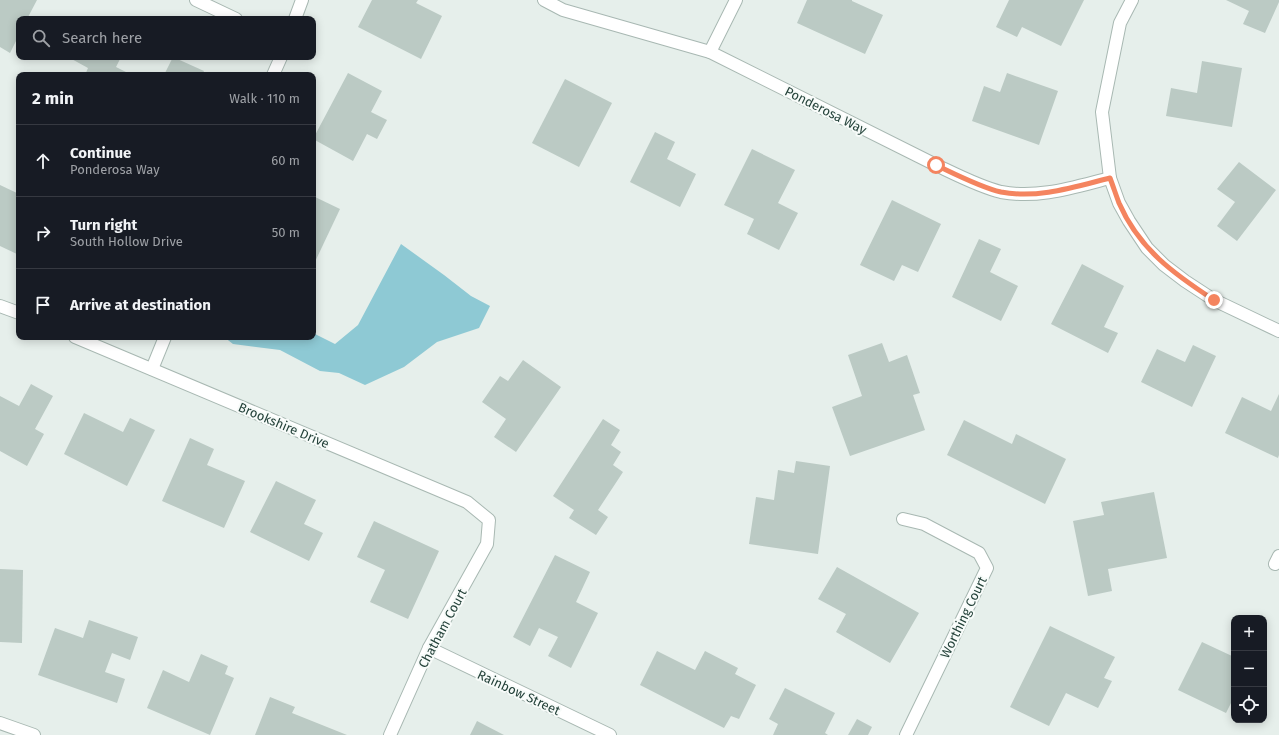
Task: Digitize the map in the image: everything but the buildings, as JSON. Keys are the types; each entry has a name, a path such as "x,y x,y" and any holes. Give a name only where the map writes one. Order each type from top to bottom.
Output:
{"street":[{"path":"196,0 230,16"},
{"path":"297,16 302,0"},
{"name":"Ponderosa Way","path":"544,0 563,10 710,52 936,165 1001,192 1028,194 1056,192 1110,178"},
{"path":"710,52 736,0"},
{"path":"1132,0 1120,23 1102,112 1110,178 1119,203 1147,248 1164,265 1185,282 1214,300 1279,331"},
{"path":"274,72 280,60"},
{"path":"0,306 16,312"},
{"name":"Brookshire Drive","path":"82,340 467,502 489,520"},
{"path":"152,369 164,340"},
{"name":"Worthing Court","path":"904,519 924,524 979,553 987,568 906,735"},
{"name":"Chatham Court","path":"390,735 429,648 487,544 489,520"},
{"name":"Rainbow Street","path":"429,648 610,735"},
{"path":"0,723 34,735"}],"water":[{"path":"401,244 471,296 490,306 479,328 437,342 404,367 365,385 339,373 320,371 280,350 233,344 228,340 316,340 316,334 335,344 358,325"}],"route":[{"path":"936,165 1001,192 1028,194 1056,192 1110,178 1119,203 1147,248 1164,265 1185,282 1214,300"}]}
